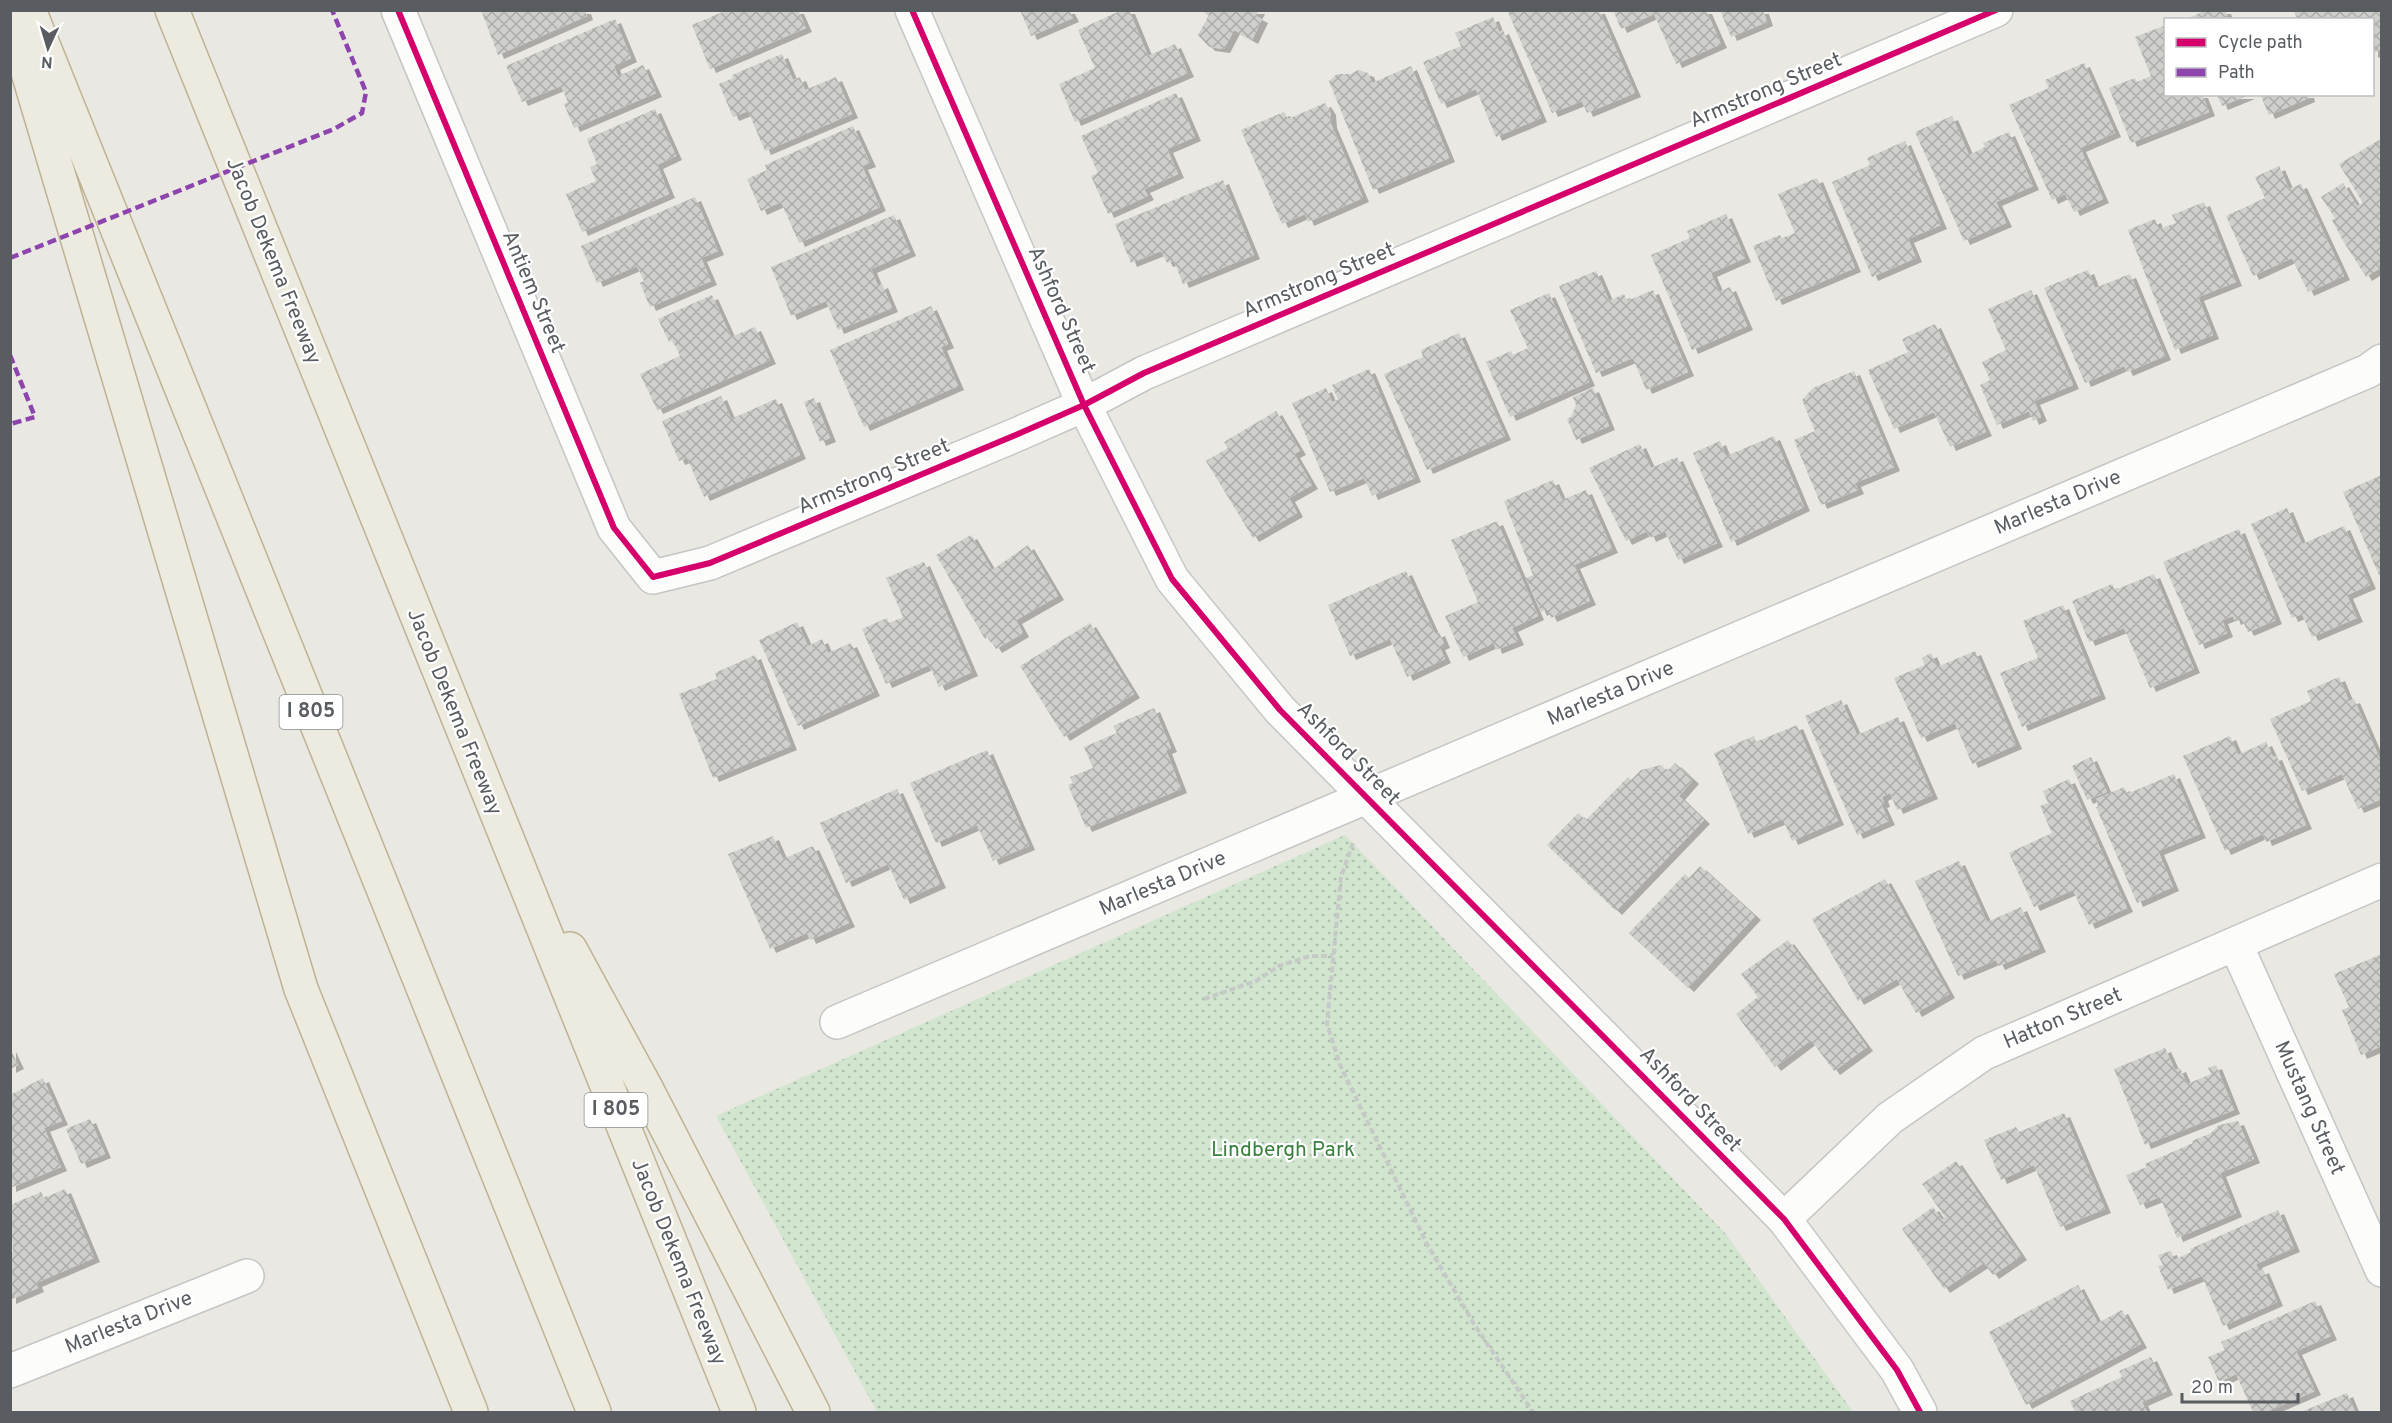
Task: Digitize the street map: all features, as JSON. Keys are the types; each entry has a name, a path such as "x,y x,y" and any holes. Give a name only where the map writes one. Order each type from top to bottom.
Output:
{"highway":[{"name":"I 805","path":"28,10 594,1413"},
{"name":"Jacob Dekema Freeway","path":"172,10 492,807 739,1413"},
{"path":"10,14 301,988 471,1413"},
{"path":"492,807 647,1090 813,1413"}],"street":[{"name":"Antiem Street","path":"398,10 614,528 653,577"},
{"name":"Ashford Street","path":"912,10 1084,405 1172,579 1280,710 1369,797 1784,1219 1897,1370 1920,1413"},
{"name":"Armstrong Street","path":"653,577 710,564 1084,405 1144,373 1996,10"},
{"name":"Marlesta Drive","path":"837,1022 2368,370 2382,361"},
{"name":"Hatton Street","path":"1784,1219 1890,1118 1984,1053 2382,880"},
{"name":"Mustang Street","path":"2236,945 2382,1270"},
{"name":"Marlesta Drive","path":"10,1371 248,1276"}],"path":[{"path":"1369,797 1341,877 1327,1024 1340,1065 1427,1244 1474,1324 1533,1413"},
{"path":"1204,999 1256,981 1279,966 1310,956 1333,956"}],"green space":[{"name":"Lindbergh Park","path":"1345,835 1725,1233 1853,1412 877,1412 716,1116"}],"building":[{"path":"481,10 585,10 587,16 498,55"},
{"path":"727,10 798,10 806,28 710,69 692,25"},
{"path":"1020,10 1069,10 1073,18 1031,36"},
{"path":"1122,10 1129,10 1148,56 1175,44 1188,73 1075,122 1059,84 1095,68 1078,30"},
{"path":"1200,10 1259,10 1256,16 1262,19 1252,40 1234,30 1224,49 1209,47 1198,35 1209,15"},
{"path":"1507,10 1599,10 1635,93 1587,113 1582,101 1552,113"},
{"path":"1613,10 1706,10 1721,44 1676,64 1654,14 1621,29"},
{"path":"1720,10 1763,10 1767,22 1731,37"},
{"path":"2206,10 2225,10 2228,18 2189,18"},
{"path":"2293,10 2382,10 2382,49 2374,53 2374,18 2297,18"},
{"path":"1493,17 1499,32 1503,30 1541,118 1496,137 1476,89 1441,104 1423,62 1461,46 1455,33"},
{"path":"615,19 631,58 614,66 618,76 643,65 656,93 574,128 564,104 568,102 561,86 522,102 506,66"},
{"path":"2164,26 2164,96 2203,96 2209,112 2131,143 2109,88 2135,78 2137,82 2151,76 2135,37"},
{"path":"782,54 793,80 800,77 805,90 836,77 852,114 765,151 748,111 733,117 719,84 733,78 732,75"},
{"path":"2084,63 2115,133 2080,148 2103,199 2074,212 2065,194 2052,200 2009,105 2049,88 2045,80"},
{"path":"1411,66 1449,158 1373,190 1329,81 1337,74 1351,74 1358,70 1368,73 1372,83"},
{"path":"1176,93 1195,137 1167,149 1178,174 1144,189 1148,196 1108,214 1091,176 1098,173 1081,136"},
{"path":"2217,96 2247,96 2222,106"},
{"path":"2261,96 2308,96 2309,98 2269,115"},
{"path":"1325,103 1330,111 1331,124 1363,198 1308,222 1305,214 1282,224 1241,130 1284,112 1288,119"},
{"path":"655,109 676,156 657,165 669,194 582,232 566,194 596,181 590,167 597,164 587,139"},
{"path":"1952,116 1969,155 1985,147 1983,143 2009,132 2033,186 1996,202 2006,223 1964,241 1915,132"},
{"path":"853,126 870,163 862,166 880,207 799,243 781,202 761,211 747,179 767,170 765,165"},
{"path":"2379,140 2382,144 2382,267 2366,277 2342,239 2332,220 2335,218 2321,197 2343,183 2357,206 2363,203 2339,164"},
{"path":"1905,141 1941,225 1908,239 1916,258 1872,277 1832,182 1870,165 1867,158"},
{"path":"2279,166 2289,189 2301,184 2344,276 2308,292 2292,258 2253,276 2226,216 2265,198 2255,177"},
{"path":"1817,178 1855,268 1776,301 1753,246 1780,235 1782,238 1795,233 1778,194"},
{"path":"1223,180 1254,255 1183,284 1174,261 1167,263 1161,251 1131,263 1115,224"},
{"path":"695,197 718,251 701,258 711,281 650,307 640,283 644,281 637,266 597,283 581,246"},
{"path":"2204,202 2236,282 2198,297 2213,335 2175,350 2128,230 2155,219 2159,229 2176,223 2172,215"},
{"path":"1726,214 1745,258 1711,273 1719,292 1730,287 1747,326 1692,350 1651,255 1690,238 1687,231"},
{"path":"894,215 910,252 871,269 878,286 882,284 892,308 838,330 826,301 791,316 771,267"},
{"path":"2088,270 2095,288 2130,274 2165,356 2127,372 2124,366 2085,383 2044,288"},
{"path":"1596,271 1609,301 1624,294 1627,301 1653,290 1688,372 1646,390 1633,358 1596,373 1559,286"},
{"path":"2031,290 2073,385 2034,401 2041,417 2033,421 2029,411 1997,425 1980,385 1990,380 1982,362 2006,350 1988,309"},
{"path":"1549,293 1589,382 1510,417 1486,362 1511,351 1513,355 1528,348 1510,310"},
{"path":"712,295 731,337 755,327 770,360 657,410 640,374 680,356 673,340 669,342 658,319"},
{"path":"931,306 948,344 941,347 958,386 864,427 830,350"},
{"path":"1935,324 1986,432 1950,447 1934,412 1894,429 1868,370 1908,352 1902,339"},
{"path":"1459,333 1505,436 1427,470 1384,374 1423,357 1421,350"},
{"path":"1369,369 1415,478 1372,496 1364,478 1330,492 1292,403 1326,388 1332,402 1338,400 1332,385"},
{"path":"1854,371 1894,467 1855,483 1858,490 1821,505 1794,440 1815,431 1802,400 1813,388"},
{"path":"1593,388 1609,426 1576,440 1567,419 1571,417 1576,405 1573,397"},
{"path":"721,396 731,419 776,399 800,455 704,497 687,458 679,461 662,421"},
{"path":"814,398 830,438 820,442 804,402"},
{"path":"1276,411 1300,451 1294,454 1312,485 1289,498 1297,513 1253,538 1206,461 1228,448 1224,442"},
{"path":"1774,436 1804,507 1731,542 1693,453 1720,441 1726,456"},
{"path":"1640,444 1651,468 1677,457 1717,543 1678,560 1665,531 1650,538 1647,531 1626,541 1589,468"},
{"path":"2382,475 2382,582 2343,492"},
{"path":"1553,480 1562,500 1586,490 1612,549 1574,565 1590,601 1551,618 1547,609 1541,612 1526,578 1533,575 1504,501"},
{"path":"2287,508 2302,544 2344,526 2370,585 2347,595 2357,618 2312,637 2302,614 2292,618 2251,524"},
{"path":"1497,521 1538,616 1512,628 1518,641 1496,650 1494,643 1463,657 1445,616 1478,602 1451,540"},
{"path":"2239,529 2276,620 2248,632 2241,618 2235,621 2233,616 2222,620 2227,633 2199,645 2163,562"},
{"path":"971,535 992,570 1028,545 1058,596 1016,620 1023,633 996,649 988,636 985,639 936,555"},
{"path":"924,562 972,672 939,687 929,665 886,684 862,629 887,618 889,623 903,617 886,578"},
{"path":"1406,571 1435,634 1439,632 1444,644 1439,646 1445,659 1407,677 1390,639 1350,656 1328,605"},
{"path":"2154,574 2194,669 2150,688 2124,628 2089,642 2072,601 2112,584 2115,590"},
{"path":"2063,605 2100,695 2022,727 2000,673 2038,658 2023,621"},
{"path":"797,622 808,646 822,639 828,653 851,643 874,692 798,726 759,640"},
{"path":"1090,623 1134,694 1064,737 1020,666"},
{"path":"1975,651 2016,745 1972,764 1955,723 1921,738 1894,678 1925,665 1922,658 1931,653 1937,667"},
{"path":"755,655 791,746 713,778 679,694 717,679 715,673"},
{"path":"2339,677 2349,701 2354,699 2382,764 2382,799 2358,809 2342,774 2302,791 2270,719 2311,701 2307,691"},
{"path":"1841,700 1857,735 1898,717 1932,795 1897,810 1890,793 1882,797 1884,803 1881,804 1889,821 1857,835 1805,716"},
{"path":"1154,708 1171,748 1166,750 1181,789 1086,828 1068,785 1073,783 1070,777 1093,768 1084,747 1117,733 1113,726"},
{"path":"1797,725 1838,821 1792,841 1783,819 1748,834 1714,753 1754,736 1756,742"},
{"path":"2230,736 2238,755 2266,742 2273,757 2276,756 2306,825 2266,842 2263,834 2225,851 2183,756"},
{"path":"987,750 1029,846 993,861 977,825 936,843 910,783"},
{"path":"2091,757 2107,792 2087,800 2072,766"},
{"path":"1675,763 1693,780 1679,796 1704,820 1616,911 1547,845 1578,813 1586,820 1628,777 1631,780 1641,770 1661,765 1667,771"},
{"path":"2174,774 2200,834 2158,851 2173,887 2137,903 2096,807 2098,807 2096,799 2124,787 2127,794"},
{"path":"2069,779 2127,908 2089,925 2073,890 2034,907 2009,853 2052,833 2040,806 2048,803 2043,791"},
{"path":"897,789 940,884 904,900 888,864 846,883 820,823"},
{"path":"773,836 783,859 813,846 849,923 810,940 807,933 770,949 728,854"},
{"path":"1959,861 1987,922 2021,907 2040,948 1999,966 1996,960 1958,976 1915,881"},
{"path":"1700,866 1755,916 1688,988 1629,933 1685,874 1689,878"},
{"path":"1885,879 1949,994 1916,1013 1897,979 1858,1001 1812,919"},
{"path":"1788,940 1867,1047 1834,1071 1811,1040 1775,1067 1736,1014 1758,997 1741,974"},
{"path":"2382,954 2382,1046 2361,1055 2342,1010 2349,1007 2334,974"},
{"path":"10,1048 18,1065 10,1069"},
{"path":"2165,1048 2175,1070 2180,1068 2187,1084 2211,1074 2208,1068 2216,1065 2234,1110 2145,1145 2114,1069"},
{"path":"43,1078 62,1121 44,1128 61,1167 10,1188 10,1095"},
{"path":"2064,1113 2105,1209 2060,1227 2034,1165 2001,1180 1984,1140 2016,1127 2019,1132"},
{"path":"90,1119 105,1154 81,1164 66,1129"},
{"path":"2238,1121 2254,1159 2220,1173 2236,1213 2177,1238 2160,1197 2140,1205 2126,1175 2147,1167 2145,1164 2193,1143 2192,1141 2211,1133 2219,1125"},
{"path":"1956,1161 2021,1256 1993,1275 1984,1263 1944,1289 1902,1229 1933,1207 1942,1220 1945,1217 1922,1184"},
{"path":"65,1189 94,1258 36,1283 38,1288 10,1300 10,1252 13,1252 10,1205 41,1192 44,1198"},
{"path":"2278,1210 2294,1248 2256,1264 2259,1271 2263,1269 2277,1302 2223,1326 2202,1276 2168,1290 2158,1266 2163,1265 2158,1255 2171,1251 2174,1260 2191,1252 2190,1249"},
{"path":"2078,1285 2098,1323 2122,1310 2141,1344 2026,1405 1989,1332"},
{"path":"2315,1301 2331,1336 2296,1351 2315,1391 2266,1412 2253,1412 2236,1374 2219,1382 2208,1357 2225,1350 2221,1342"},
{"path":"2151,1357 2167,1391 2142,1402 2147,1412 2075,1412 2070,1401 2122,1377 2119,1371"},
{"path":"2347,1393 2355,1412 2301,1412"}],"marked path":[{"path":"10,258 334,129 362,113 366,92 332,10"},
{"path":"10,355 35,417 10,424"}],"cycle path":[{"path":"398,10 614,528 653,577 710,563 1018,434 1084,405 1144,373 1996,10"},
{"path":"912,10 1084,405 1172,579 1280,710 1784,1219 1897,1370 1920,1412"}]}
